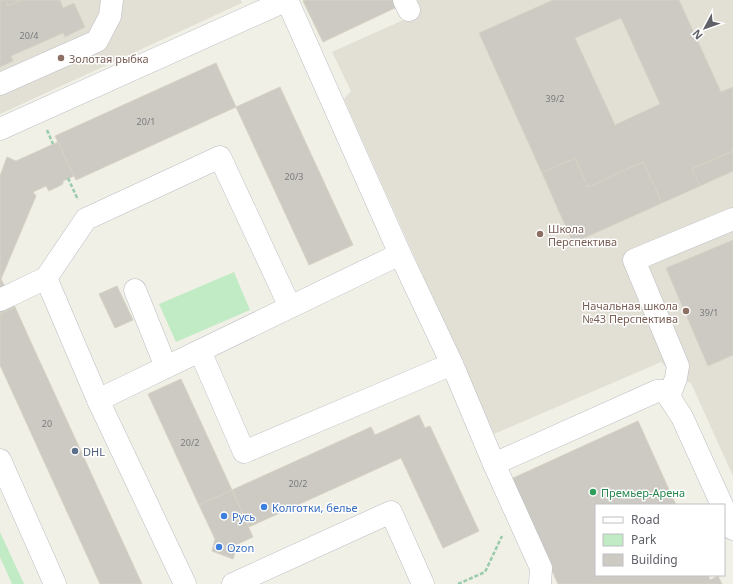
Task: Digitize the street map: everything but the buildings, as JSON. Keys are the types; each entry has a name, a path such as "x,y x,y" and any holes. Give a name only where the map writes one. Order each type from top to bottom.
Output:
{"lane":[{"path":"0,84 97,41 110,16 112,0"},
{"path":"0,129 287,0 400,254 452,364 540,568 540,584"},
{"path":"0,300 46,278 86,219 220,157 290,308"},
{"path":"669,397 676,378 678,366 634,260 733,219"},
{"path":"98,400 400,254"},
{"path":"46,278 98,400 185,584"},
{"path":"135,290 166,367"},
{"path":"200,351 244,452 452,364"},
{"path":"494,464 657,391 664,391 682,417 722,504"},
{"path":"0,460 55,584"},
{"path":"725,511 733,529"},
{"path":"233,584 391,512 423,584"}],"path":[{"path":"458,584 485,572 514,510"}],"shaded area":[{"name":"Золотая рыбка","path":"0,0 241,0 242,3 0,114"},
{"name":"Школа Перспектива","path":"414,0 733,0 733,476 691,383 676,378 661,362 494,434 344,99 351,91 332,52 419,13"}],"green space":[{"path":"234,272 250,310 176,342 159,304"},
{"path":"0,532 24,584 12,584 0,557"}],"place":[{"name":"Золотая рыбка","path":"61,58"},
{"name":"Школа Перспектива","path":"540,234"},
{"name":"Начальная школа №43 Перспектива","path":"686,311"},
{"name":"DHL","path":"75,451"},
{"name":"Премьер-Арена","path":"593,492"},
{"name":"Колготки, белье","path":"264,507"},
{"name":"Русь","path":"224,516"},
{"name":"Ozon","path":"219,547"}]}
